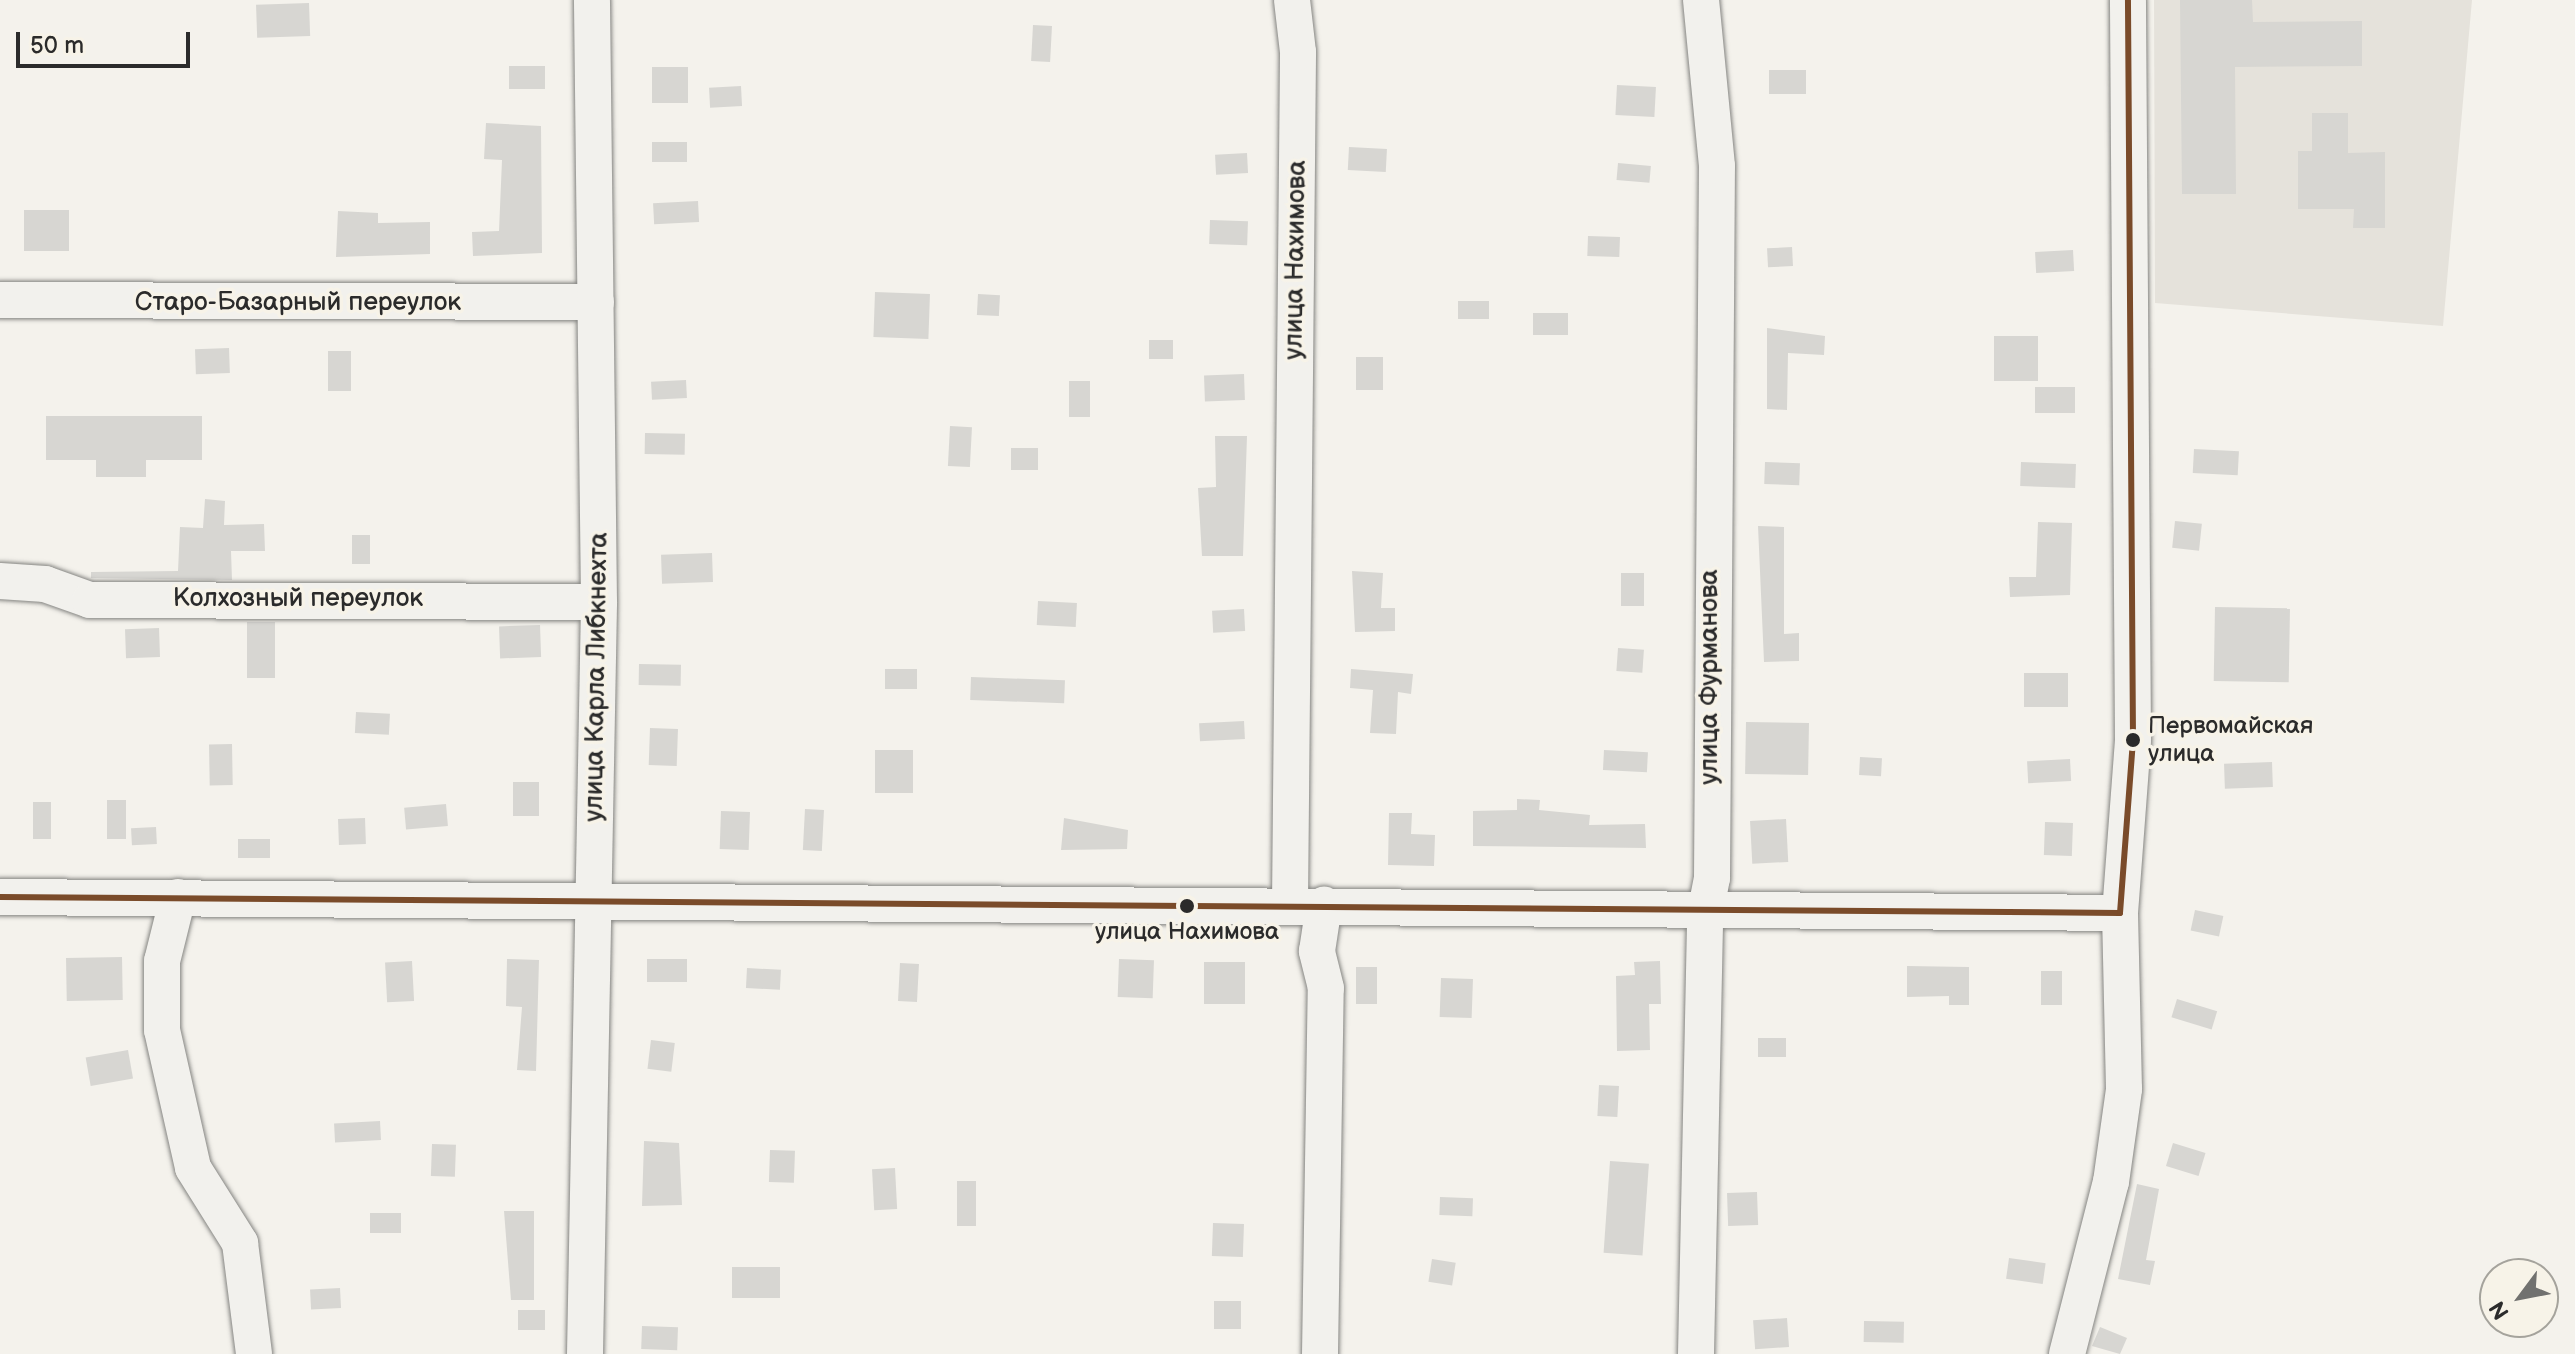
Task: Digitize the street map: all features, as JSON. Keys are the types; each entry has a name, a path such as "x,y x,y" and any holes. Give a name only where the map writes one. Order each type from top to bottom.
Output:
{"street":[{"name":"улица Карла Либкнехта","path":"585,1354 599,602 592,0"},
{"name":"улица Нахимова","path":"1292,0 1298,52 1307,905 1326,988 1320,1354"},
{"name":"улица Фурманова","path":"1696,1354 1705,914 1712,878 1717,166 1701,0"},
{"path":"2067,1354 2111,1182 2124,1089 2120,913 2133,740 2128,0"},
{"name":"Старо-Базарный переулок","path":"0,300 596,302"},
{"name":"Колхозный переулок","path":"0,581 45,584 90,600 599,602"},
{"path":"0,897 595,898 1307,905 1705,914 2120,913"},
{"path":"178,897 162,961 162,1030 193,1168 240,1243 254,1354"}],"shaded area":[{"path":"2154,0 2472,0 2443,326 2155,303"}],"building":[{"path":"2180,0 2252,0 2253,22 2362,21 2362,66 2235,67 2236,194 2182,194"},
{"path":"309,3 310,36 257,38 256,5"},
{"path":"1033,25 1052,26 1050,62 1031,61"},
{"path":"509,66 545,66 545,89 509,89"},
{"path":"652,67 688,67 688,103 652,103"},
{"path":"1769,70 1806,70 1806,94 1769,94"},
{"path":"1617,85 1656,87 1654,117 1615,115"},
{"path":"741,86 742,106 710,108 709,88"},
{"path":"2312,113 2348,113 2348,153 2385,152 2385,228 2353,228 2354,209 2298,209 2298,151 2312,151"},
{"path":"486,123 541,126 542,253 473,256 472,232 499,231 502,160 484,159"},
{"path":"652,142 687,142 687,162 652,162"},
{"path":"1349,147 1387,149 1386,172 1348,170"},
{"path":"1247,153 1248,173 1216,175 1215,155"},
{"path":"1618,163 1651,166 1649,183 1617,180"},
{"path":"698,201 699,222 654,224 653,203"},
{"path":"24,210 69,210 69,251 24,251"},
{"path":"338,211 378,213 378,223 430,222 430,254 336,257"},
{"path":"1210,220 1248,221 1247,245 1209,244"},
{"path":"1588,236 1620,237 1619,257 1587,256"},
{"path":"1792,247 1793,266 1768,267 1767,248"},
{"path":"2073,250 2074,271 2036,273 2035,252"},
{"path":"875,292 930,294 928,339 873,337"},
{"path":"978,294 1000,295 999,316 977,315"},
{"path":"1458,301 1489,301 1489,319 1458,319"},
{"path":"1533,313 1568,313 1568,335 1533,335"},
{"path":"1767,328 1825,336 1824,355 1788,353 1787,410 1767,409"},
{"path":"1994,336 2038,336 2038,381 1994,381"},
{"path":"1149,340 1173,340 1173,359 1149,359"},
{"path":"229,348 230,373 196,374 195,349"},
{"path":"328,351 351,351 351,391 328,391"},
{"path":"1356,357 1383,357 1383,390 1356,390"},
{"path":"1244,374 1245,400 1205,401 1204,375"},
{"path":"686,380 687,398 652,400 651,382"},
{"path":"1069,381 1090,381 1090,417 1069,417"},
{"path":"2035,387 2075,387 2075,413 2035,413"},
{"path":"46,416 202,416 202,460 146,460 146,477 96,477 96,460 46,460"},
{"path":"950,426 972,427 970,467 948,466"},
{"path":"645,433 685,434 685,455 645,454"},
{"path":"1215,436 1247,436 1243,556 1202,556 1198,488 1216,487"},
{"path":"1011,448 1038,448 1038,470 1011,470"},
{"path":"2194,449 2239,451 2238,475 2193,473"},
{"path":"1765,462 1800,463 1799,485 1764,484"},
{"path":"2021,462 2076,464 2075,488 2020,486"},
{"path":"205,499 225,501 224,525 264,524 265,551 231,551 232,580 91,578 91,572 178,571 180,527 203,528"},
{"path":"2175,521 2202,524 2199,551 2172,548"},
{"path":"2038,522 2072,523 2070,595 2010,597 2009,577 2036,577"},
{"path":"1758,526 1784,527 1784,634 1799,633 1799,661 1764,662"},
{"path":"352,535 370,535 370,564 352,564"},
{"path":"712,553 713,582 662,584 661,555"},
{"path":"1352,571 1383,573 1381,608 1395,608 1395,631 1355,632"},
{"path":"1621,573 1644,573 1644,606 1621,606"},
{"path":"1038,601 1077,603 1076,627 1037,625"},
{"path":"2215,607 2290,608 2289,682 2214,681"},
{"path":"1244,609 1245,631 1213,633 1212,611"},
{"path":"247,622 275,622 275,678 247,678"},
{"path":"540,625 541,657 500,658 499,626"},
{"path":"159,628 160,657 126,658 125,629"},
{"path":"1618,648 1644,650 1642,673 1616,671"},
{"path":"639,664 681,665 681,686 639,685"},
{"path":"885,669 917,669 917,689 885,689"},
{"path":"1351,669 1413,674 1411,694 1398,692 1396,734 1370,733 1373,690 1350,688"},
{"path":"2024,673 2068,673 2068,707 2024,707"},
{"path":"971,677 1065,680 1064,703 970,700"},
{"path":"356,712 390,714 389,735 355,733"},
{"path":"1244,721 1245,739 1200,741 1199,723"},
{"path":"1746,722 1809,723 1808,775 1745,774"},
{"path":"650,728 678,729 677,766 649,765"},
{"path":"209,744 232,744 233,785 210,785"},
{"path":"875,750 913,750 913,793 875,793"},
{"path":"1604,750 1648,752 1647,772 1603,770"},
{"path":"1860,757 1882,758 1881,776 1859,775"},
{"path":"2070,759 2071,781 2028,783 2027,761"},
{"path":"2272,762 2273,787 2225,789 2224,764"},
{"path":"513,782 539,782 539,816 513,816"},
{"path":"1517,799 1540,800 1539,810 1590,815 1589,825 1645,824 1646,848 1473,846 1473,811 1517,810"},
{"path":"107,800 126,800 126,839 107,839"},
{"path":"33,802 51,802 51,839 33,839"},
{"path":"446,804 448,826 406,830 404,808"},
{"path":"805,809 824,810 822,851 803,850"},
{"path":"721,811 750,812 749,850 720,849"},
{"path":"1389,813 1412,813 1411,834 1435,835 1434,866 1388,865"},
{"path":"365,818 366,844 339,845 338,819"},
{"path":"1064,818 1128,830 1127,849 1061,850"},
{"path":"1786,819 1788,862 1752,864 1750,821"},
{"path":"2045,822 2073,823 2072,856 2044,855"},
{"path":"156,827 157,844 132,845 131,828"},
{"path":"238,839 270,839 270,858 238,858"},
{"path":"2195,910 2223,916 2219,937 2191,931"},
{"path":"122,957 123,1000 67,1001 66,958"},
{"path":"507,959 539,960 536,1071 517,1070 522,1007 506,1006"},
{"path":"647,959 687,959 687,982 647,982"},
{"path":"1119,959 1154,960 1153,998 1118,997"},
{"path":"412,961 414,1001 387,1002 385,962"},
{"path":"1660,961 1661,1004 1649,1004 1650,1050 1617,1051 1616,976 1635,975 1634,962"},
{"path":"1204,962 1245,962 1245,1004 1204,1004"},
{"path":"900,963 919,964 917,1002 898,1001"},
{"path":"1907,966 1969,967 1969,1005 1949,1005 1949,996 1907,997"},
{"path":"1356,967 1377,967 1377,1004 1356,1004"},
{"path":"747,968 781,970 780,990 746,988"},
{"path":"2041,971 2062,971 2062,1005 2041,1005"},
{"path":"1441,978 1473,979 1472,1018 1440,1017"},
{"path":"2177,999 2217,1011 2212,1029 2171,1017"},
{"path":"1758,1038 1786,1038 1786,1057 1758,1057"},
{"path":"651,1040 675,1043 671,1072 647,1069"},
{"path":"128,1050 133,1079 91,1086 86,1057"},
{"path":"1599,1085 1619,1086 1617,1117 1597,1116"},
{"path":"380,1121 381,1140 335,1142 334,1123"},
{"path":"644,1141 679,1143 682,1205 642,1206"},
{"path":"2173,1143 2206,1153 2198,1176 2166,1166"},
{"path":"432,1144 456,1145 455,1177 431,1176"},
{"path":"770,1150 795,1151 794,1183 769,1182"},
{"path":"1610,1161 1649,1164 1642,1255 1604,1253"},
{"path":"895,1168 897,1209 874,1210 872,1169"},
{"path":"957,1181 976,1181 976,1226 957,1226"},
{"path":"2137,1184 2159,1189 2146,1260 2155,1261 2150,1285 2118,1279"},
{"path":"1757,1192 1758,1225 1728,1226 1727,1193"},
{"path":"1440,1197 1473,1198 1472,1216 1439,1215"},
{"path":"504,1211 534,1211 534,1300 511,1300"},
{"path":"370,1213 401,1213 401,1233 370,1233"},
{"path":"1213,1223 1244,1224 1243,1257 1212,1256"},
{"path":"2009,1258 2046,1263 2043,1284 2006,1279"},
{"path":"1432,1259 1456,1263 1452,1285 1428,1282"},
{"path":"732,1267 780,1267 780,1298 732,1298"},
{"path":"340,1288 341,1308 311,1310 310,1290"},
{"path":"1214,1301 1241,1301 1241,1329 1214,1329"},
{"path":"518,1310 545,1310 545,1330 518,1330"},
{"path":"1787,1318 1789,1347 1755,1349 1753,1320"},
{"path":"1864,1321 1904,1322 1904,1343 1864,1342"},
{"path":"642,1326 678,1327 677,1350 641,1349"},
{"path":"2100,1327 2127,1338 2120,1354 2092,1346"}],"transit line":[{"path":"0,897 2120,913 2133,740 2128,0"}],"place":[{"name":"Первомайская улица","path":"2133,740"},
{"name":"улица Нахимова","path":"1187,906"}]}
